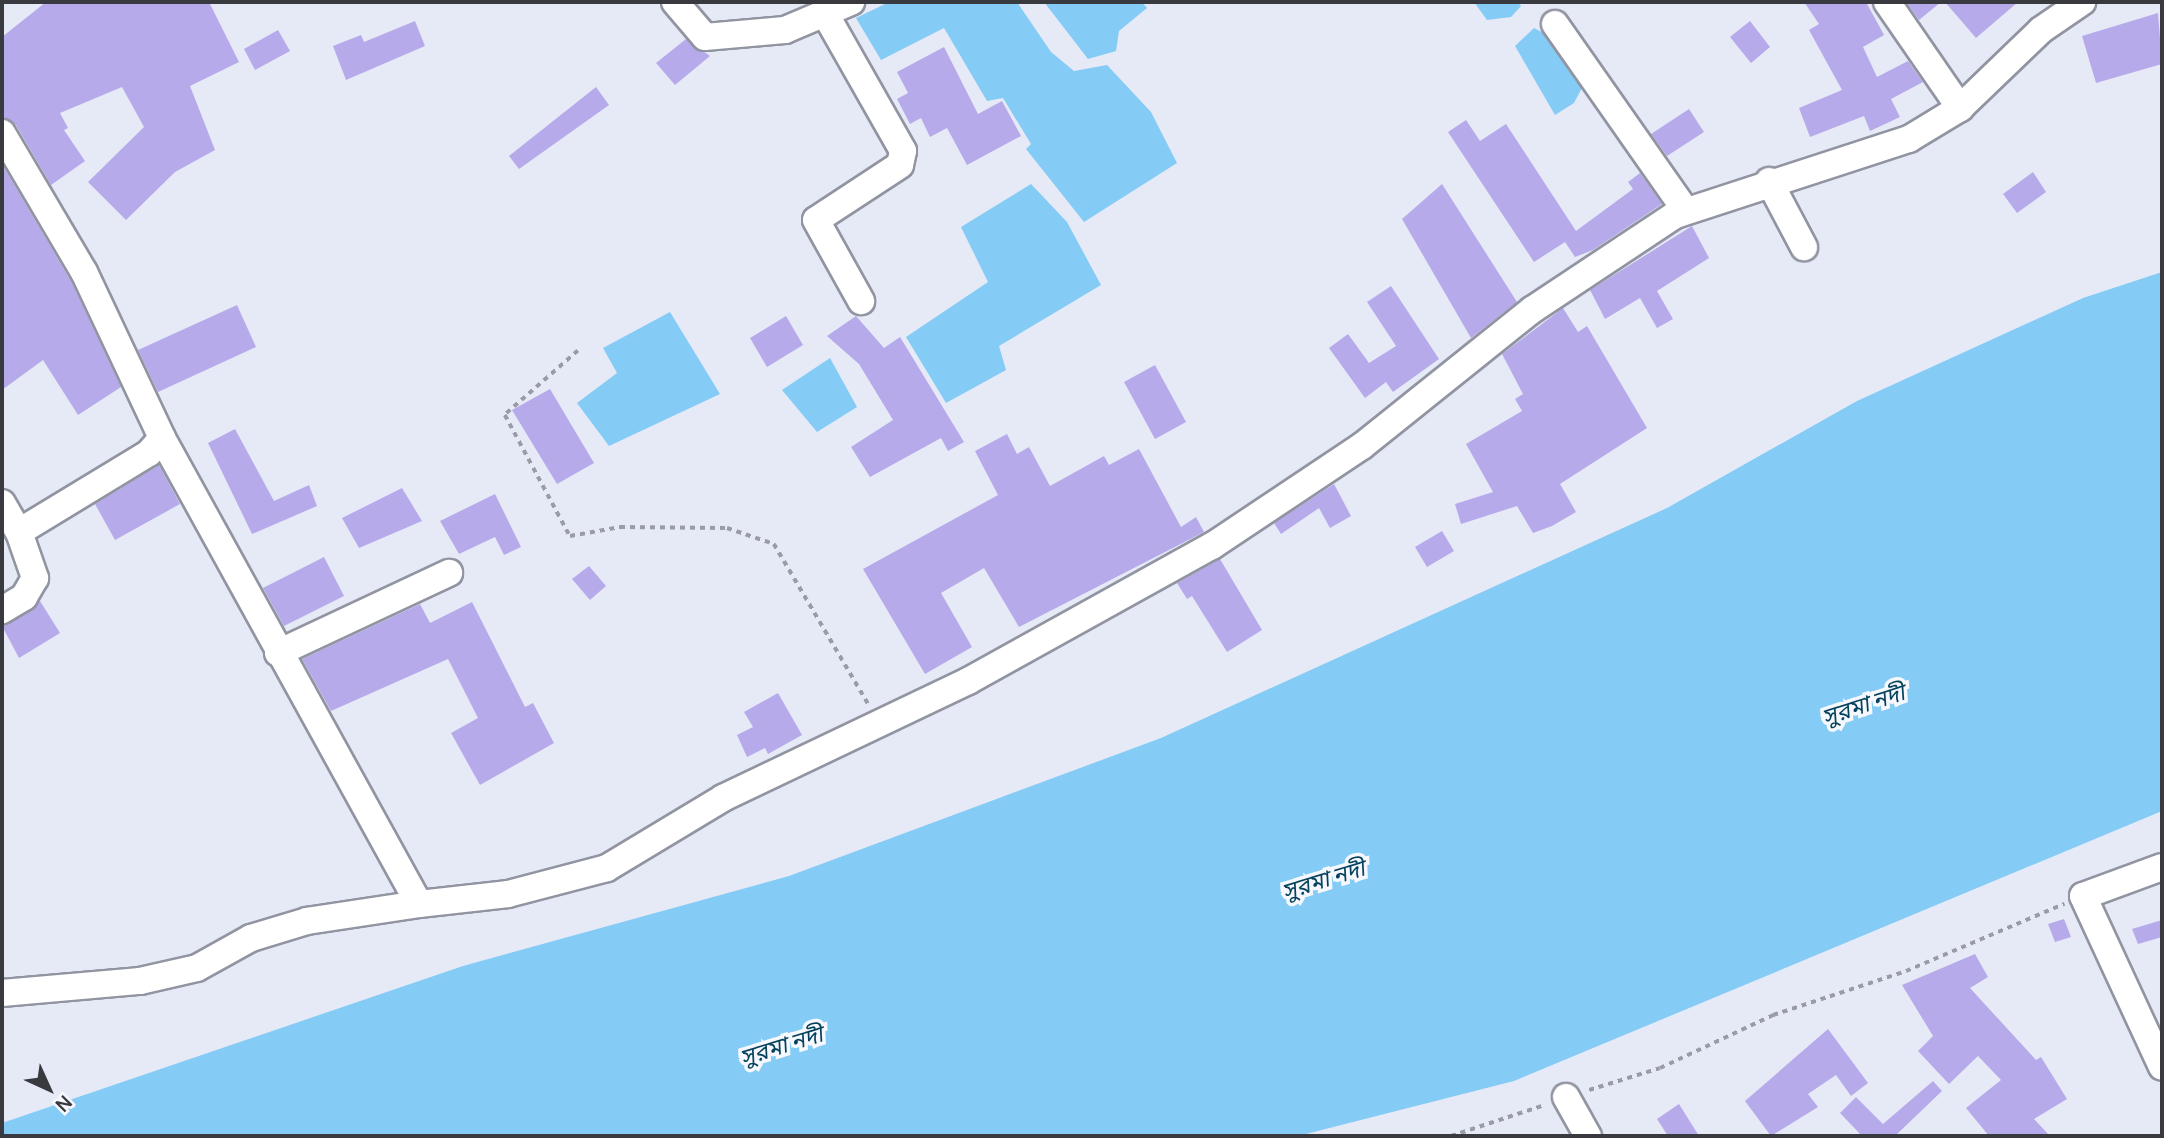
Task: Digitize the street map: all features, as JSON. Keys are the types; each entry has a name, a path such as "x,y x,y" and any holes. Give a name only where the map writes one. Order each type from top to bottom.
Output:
{"street":[{"path":"675,2 705,37 785,30 827,17 851,2"},
{"path":"1887,2 1961,108"},
{"path":"2,993 151,978 197,968 251,938 307,921 508,894 607,868 723,797 968,681 1212,545 1362,446 1532,310 1685,211 1769,181 1909,139 1961,108 2041,30 2082,2"},
{"path":"827,17 903,151 900,165 816,220 861,301"},
{"path":"1555,24 1685,211"},
{"path":"2,133 84,272 162,438 278,653 419,904"},
{"path":"1769,181 1804,247"},
{"path":"19,532 149,453 162,438"},
{"path":"2,503 19,532 35,578 23,597 2,610"},
{"path":"278,653 449,573"},
{"path":"2162,867 2083,896 2162,1067"},
{"path":"1566,1097 1588,1136"}],"path":[{"path":"578,351 505,415 570,536 621,527 727,528 774,544 878,722"},
{"path":"1451,1136 1660,1068 1773,1015 1906,971 2083,896"}],"water":[{"path":"889,2 1017,2 1051,52 1074,71 1107,65 1151,112 1177,163 1084,222 1026,149 1031,144 1003,98 987,101 944,28 881,60 856,18"},
{"path":"1044,2 1142,2 1147,8 1119,31 1116,51 1088,59"},
{"path":"1474,2 1518,2 1521,6 1511,17 1487,20"},
{"path":"1534,28 1553,38 1583,86 1574,103 1555,115 1515,46"},
{"path":"1031,184 1067,222 1101,285 999,346 1006,370 946,403 906,337 988,282 961,227"},
{"name":"সুরমা নদী","path":"2162,272 2162,811 1514,1081 1298,1136 2,1136 2,1123 463,966 789,876 1161,738 1667,508 1857,401 2083,298"},
{"path":"670,312 720,394 609,446 577,403 617,373 603,348"},
{"path":"830,358 857,407 817,432 782,390"}],"building":[{"path":"46,2 209,2 239,62 190,86 215,150 175,172 126,220 88,182 144,127 122,87 60,113 68,128 64,130 85,161 51,185 16,125 2,117 2,37"},
{"path":"1804,2 1866,2 1884,35 1863,47 1877,77 1908,61 1923,82 1891,99 1900,117 1870,131 1864,116 1810,137 1799,108 1842,90 1809,30 1819,24"},
{"path":"1906,2 1941,2 1919,20"},
{"path":"1945,2 2018,2 1976,38"},
{"path":"2158,13 2162,64 2096,83 2082,36"},
{"path":"415,21 425,46 346,80 333,46 361,35 364,42"},
{"path":"1750,21 1770,47 1751,63 1730,37"},
{"path":"278,30 290,51 255,70 244,49"},
{"path":"686,39 710,56 675,85 656,63"},
{"path":"944,47 978,114 1002,101 1021,136 967,165 947,128 930,137 921,118 910,124 897,99 908,93 897,72"},
{"path":"596,87 609,105 519,169 509,156"},
{"path":"1689,109 1704,132 1667,156 1651,134"},
{"path":"1466,120 1480,141 1506,124 1576,231 1633,189 1628,182 1640,173 1662,204 1593,250 1575,257 1565,242 1534,262 1448,132"},
{"path":"2,164 72,283 121,387 78,415 43,360 2,390"},
{"path":"2033,172 2046,192 2017,213 2003,194"},
{"path":"1442,184 1517,302 1471,338 1402,219"},
{"path":"1692,226 1709,258 1657,291 1673,319 1657,328 1640,298 1605,319 1590,290"},
{"path":"1391,286 1439,359 1393,392 1386,382 1365,398 1329,348 1348,334 1369,363 1396,346 1367,302"},
{"path":"237,305 256,347 158,392 138,350"},
{"path":"1563,308 1578,332 1587,326 1647,428 1560,484 1576,512 1552,526 1533,533 1517,506 1461,524 1455,504 1493,492 1466,444 1522,411 1515,399 1523,394 1502,354"},
{"path":"786,316 803,345 767,367 750,338"},
{"path":"856,316 884,348 900,337 964,442 948,451 941,438 870,477 851,447 893,420 859,364 827,336"},
{"path":"1155,365 1186,422 1155,439 1124,382"},
{"path":"550,389 594,463 557,484 512,410"},
{"path":"235,429 274,501 309,485 317,506 252,534 208,443"},
{"path":"1007,434 1017,454 1029,447 1050,486 1104,456 1109,465 1139,449 1181,527 1196,517 1204,532 1019,627 984,568 941,593 972,647 925,674 863,569 998,495 975,451"},
{"path":"159,465 180,504 115,540 95,504"},
{"path":"1334,484 1351,516 1330,528 1319,508 1281,534 1274,523"},
{"path":"402,488 422,521 359,548 342,518"},
{"path":"495,494 521,547 504,555 495,537 459,554 440,521"},
{"path":"1442,531 1454,551 1427,567 1415,547"},
{"path":"324,557 344,596 284,626 263,588"},
{"path":"1220,559 1262,630 1227,652 1192,596 1187,599 1177,583"},
{"path":"589,566 606,586 590,600 572,579"},
{"path":"40,601 60,633 19,658 2,626"},
{"path":"472,602 525,707 533,703 554,743 480,785 451,733 478,718 448,659 331,711 302,659 420,604 430,623"},
{"path":"778,693 802,735 768,754 765,748 747,757 737,735 753,727 744,712"},
{"path":"2064,919 2071,937 2055,942 2048,924"},
{"path":"2162,920 2162,937 2138,944 2132,929"},
{"path":"1975,954 1988,977 1970,988 2036,1060 2041,1057 2067,1099 2034,1119 2050,1136 1989,1136 1966,1108 2001,1080 1978,1056 1949,1084 1918,1051 1933,1036 1902,985"},
{"path":"1828,1029 1868,1083 1851,1096 1836,1075 1808,1094 1818,1107 1771,1136 1745,1101"},
{"path":"1933,1081 1942,1091 1895,1136 1862,1136 1840,1113 1856,1097 1883,1124"},
{"path":"1679,1104 1699,1136 1668,1136 1657,1119"}]}
